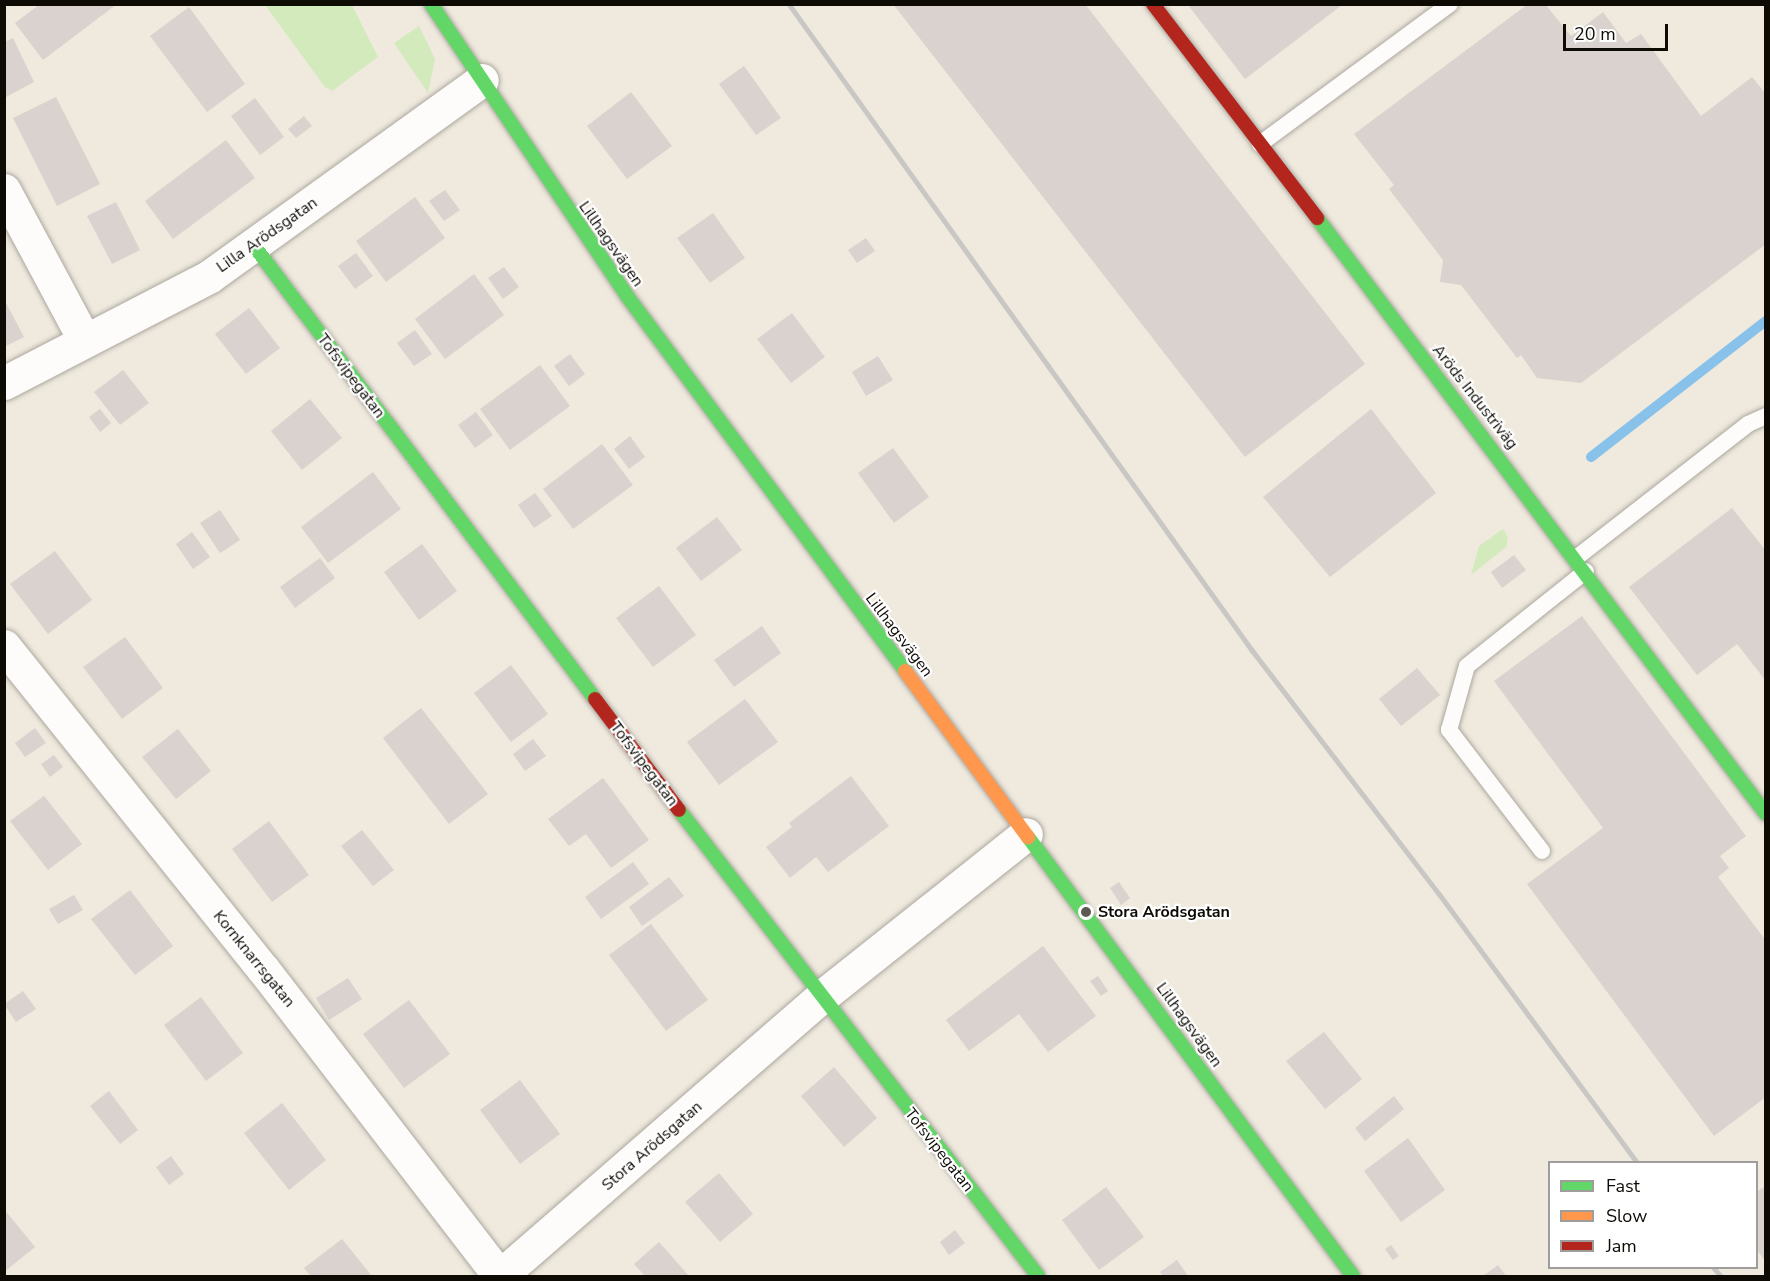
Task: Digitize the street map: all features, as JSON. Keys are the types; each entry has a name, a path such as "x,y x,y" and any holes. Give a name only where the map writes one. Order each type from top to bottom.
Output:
{"street":[{"name":"Lillhagsvägen","path":"431,4 627,296 1353,1276"},
{"name":"Aröds Industriväg","path":"1153,4 1581,564 1764,809"},
{"name":"Lilla Arödsgatan","path":"4,384 210,276 255,247 482,80"},
{"path":"4,190 85,341"},
{"name":"Tofsvipegatan","path":"255,247 820,998 1038,1276"},
{"name":"Kornknarrsgatan","path":"4,646 263,969 499,1276"},
{"name":"Stora Arödsgatan","path":"499,1276 820,998 1026,834"}],"lane":[{"path":"1260,144 1450,4"},
{"path":"1542,851 1449,730 1467,666 1581,564 1748,424 1766,416"}],"green space":[{"path":"265,5 352,5 378,57 332,91 325,87"},
{"path":"419,26 435,59 428,93 394,43"},
{"path":"1503,529 1508,538 1506,547 1471,575 1479,546"}],"building":[{"path":"40,4 117,4 43,60 15,23"},
{"path":"893,4 1085,4 1365,364 1245,457"},
{"path":"1528,4 1545,4 1571,36 1603,12 1626,43 1641,34 1701,116 1752,77 1766,94 1766,244 1581,383 1537,378 1521,355 1517,358 1461,285 1440,282 1443,260 1389,189 1394,185 1354,134"},
{"path":"1188,5 1342,5 1245,79"},
{"path":"189,7 245,84 207,112 150,36"},
{"path":"13,38 34,82 6,97 4,42"},
{"path":"744,66 781,118 756,135 719,84"},
{"path":"631,92 672,146 627,179 587,126"},
{"path":"56,97 100,184 57,206 13,118"},
{"path":"255,98 284,137 260,155 231,116"},
{"path":"304,116 312,126 296,138 288,129"},
{"path":"226,140 255,178 173,239 145,201"},
{"path":"445,190 460,210 444,221 429,201"},
{"path":"415,197 445,238 386,282 356,241"},
{"path":"116,202 140,250 112,264 87,216"},
{"path":"713,213 745,258 710,283 677,238"},
{"path":"866,238 875,251 857,263 848,250"},
{"path":"356,253 373,276 355,289 338,266"},
{"path":"504,267 519,287 503,299 488,278"},
{"path":"474,274 504,315 445,359 415,319"},
{"path":"4,299 24,337 4,347"},
{"path":"249,308 280,348 246,374 215,334"},
{"path":"792,313 825,357 791,383 757,339"},
{"path":"415,330 432,354 414,366 397,343"},
{"path":"570,354 585,374 569,386 554,366"},
{"path":"878,356 893,380 866,396 852,372"},
{"path":"540,365 570,406 510,450 480,409"},
{"path":"123,370 149,403 120,425 94,392"},
{"path":"310,399 342,438 302,470 271,431"},
{"path":"100,409 111,423 100,432 89,417"},
{"path":"1371,409 1436,493 1330,577 1263,497"},
{"path":"476,412 493,435 475,448 458,425"},
{"path":"630,436 645,457 629,469 614,449"},
{"path":"602,444 633,485 573,529 543,489"},
{"path":"893,448 929,497 894,523 858,473"},
{"path":"373,472 401,509 328,563 301,527"},
{"path":"535,493 552,516 534,528 518,505"},
{"path":"1732,508 1766,551 1766,681 1737,644 1697,675 1629,587"},
{"path":"220,510 240,540 220,553 200,523"},
{"path":"717,517 742,550 701,581 676,548"},
{"path":"192,532 210,557 193,569 176,544"},
{"path":"422,544 457,591 419,620 384,572"},
{"path":"55,551 92,600 48,634 10,584"},
{"path":"1514,555 1526,570 1502,588 1491,572"},
{"path":"320,558 335,578 295,608 280,587"},
{"path":"659,586 696,635 653,667 616,618"},
{"path":"1582,616 1746,836 1720,856 1729,868 1718,877 1766,941 1766,1097 1714,1136 1527,884 1603,828 1494,681"},
{"path":"762,626 781,653 734,687 714,660"},
{"path":"125,637 163,688 122,719 83,667"},
{"path":"511,665 548,714 511,742 474,693"},
{"path":"1417,668 1440,695 1401,726 1379,699"},
{"path":"745,699 778,742 719,785 687,742"},
{"path":"421,708 488,794 449,824 383,738"},
{"path":"35,728 46,743 25,757 15,743"},
{"path":"178,729 211,771 176,799 142,757"},
{"path":"533,739 546,756 525,771 513,754"},
{"path":"54,755 63,767 50,777 41,764"},
{"path":"851,776 889,826 828,872 816,857 790,878 766,847 792,827 789,823"},
{"path":"603,778 649,840 611,868 586,834 569,846 548,819"},
{"path":"44,796 82,844 48,870 10,821"},
{"path":"269,821 309,875 272,902 232,849"},
{"path":"362,830 394,870 373,886 341,846"},
{"path":"633,862 649,884 601,919 585,897"},
{"path":"669,877 684,896 642,926 629,907"},
{"path":"1119,882 1130,898 1121,905 1110,888"},
{"path":"130,890 173,946 135,975 91,919"},
{"path":"74,895 83,910 58,924 49,909"},
{"path":"651,924 708,1000 666,1031 609,955"},
{"path":"1043,946 1096,1016 1048,1052 1019,1014 969,1051 946,1020"},
{"path":"1098,976 1108,991 1101,996 1090,981"},
{"path":"348,978 362,999 329,1020 316,998"},
{"path":"23,991 36,1009 16,1022 4,1004"},
{"path":"201,997 243,1053 206,1081 164,1025"},
{"path":"409,1000 450,1054 404,1088 363,1034"},
{"path":"1324,1032 1362,1079 1325,1109 1286,1061"},
{"path":"834,1067 877,1118 844,1147 801,1096"},
{"path":"520,1080 560,1134 520,1164 480,1110"},
{"path":"109,1091 138,1130 120,1144 90,1106"},
{"path":"1394,1096 1404,1109 1365,1141 1355,1128"},
{"path":"282,1103 326,1160 289,1190 244,1133"},
{"path":"1408,1138 1445,1190 1401,1222 1364,1171"},
{"path":"171,1156 184,1174 169,1185 156,1167"},
{"path":"719,1173 753,1214 720,1242 685,1202"},
{"path":"1766,1186 1766,1262 1758,1252 1758,1191"},
{"path":"1106,1187 1144,1237 1099,1270 1062,1220"},
{"path":"4,1209 35,1247 4,1272"},
{"path":"955,1230 965,1243 949,1255 940,1242"},
{"path":"342,1239 372,1276 311,1276 304,1268"},
{"path":"659,1242 689,1276 645,1276 634,1264"},
{"path":"1391,1245 1399,1256 1393,1260 1385,1249"},
{"path":"1177,1260 1188,1276 1163,1276 1160,1272"},
{"path":"1498,1265 1506,1276 1483,1276"}],"waterway":[{"path":"1591,457 1766,321"}],"railway":[{"path":"789,4 1252,650 1440,895 1636,1161"},
{"path":"1715,1269 1721,1276"}],"traffic: fast":[{"path":"431,4 627,296 905,671"},
{"path":"1317,218 1766,814"},
{"path":"255,247 595,699"},
{"path":"679,810 1038,1276"},
{"path":"1028,837 1353,1276"}],"traffic: slow":[{"path":"905,671 1028,837"}],"traffic: jam":[{"path":"1153,4 1317,218"},
{"path":"595,699 679,810"}],"place":[{"name":"Stora Arödsgatan","path":"1086,912"}]}
